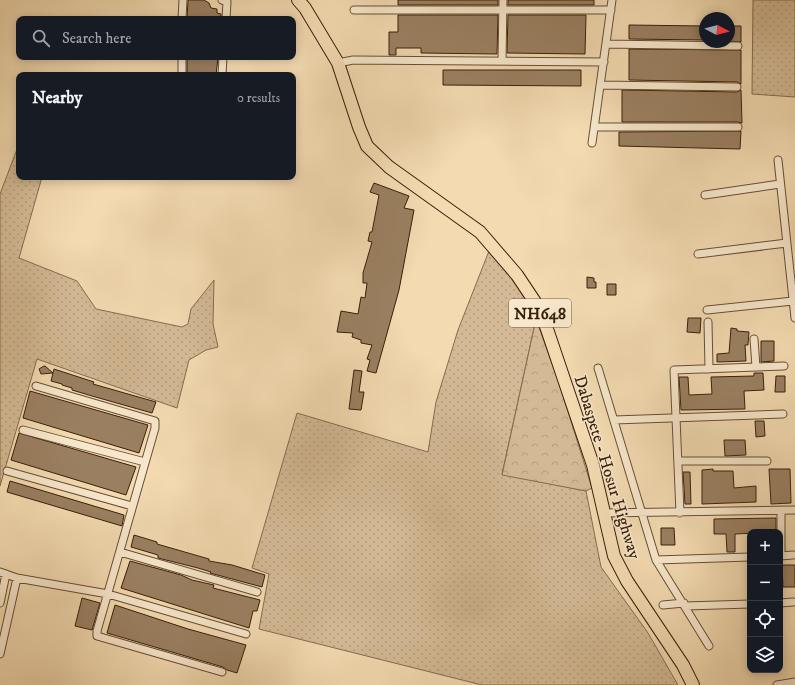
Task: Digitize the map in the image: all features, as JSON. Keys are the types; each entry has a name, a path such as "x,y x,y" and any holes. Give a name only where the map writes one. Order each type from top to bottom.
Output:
{"highway":[{"name":"Dabaspete - Hosur Highway","path":"298,0 305,8 338,63 359,127 367,146 389,166 480,232 517,274 537,305 547,329 593,465 614,556 620,569 693,685"}],"street":[{"path":"182,16 183,0"},
{"path":"222,0 227,2 226,16"},
{"path":"502,61 503,0"},
{"path":"592,143 612,0"},
{"path":"354,10 611,10"},
{"path":"606,44 738,46"},
{"path":"182,60 182,72"},
{"path":"222,72 223,60"},
{"path":"338,63 353,60 604,62"},
{"path":"600,85 737,87"},
{"path":"595,127 738,127"},
{"path":"778,160 787,243 793,278 795,318"},
{"path":"705,195 780,184"},
{"path":"698,254 787,243"},
{"path":"707,310 793,301"},
{"path":"708,322 709,369"},
{"path":"754,339 756,367"},
{"path":"680,513 674,370 784,366"},
{"path":"598,368 656,560 709,646"},
{"path":"36,386 152,420 156,425 144,462 97,631 97,636 99,638 222,672"},
{"path":"614,420 783,414"},
{"path":"24,430 144,462"},
{"path":"678,461 767,461"},
{"path":"7,471 132,506"},
{"path":"781,510 781,529"},
{"path":"604,513 795,510"},
{"path":"120,552 257,592"},
{"path":"783,556 793,555"},
{"path":"656,560 747,557"},
{"path":"0,603 3,573 17,578 108,594 246,634"},
{"path":"0,654 17,578"},
{"path":"783,603 793,602"},
{"path":"663,605 747,604"},
{"path":"777,685 795,682"}],"green space":[{"path":"753,0 795,0 795,97 752,94"},
{"path":"16,152 16,180 41,180 19,258 77,281 96,309 182,327 188,324 191,309 214,280 213,324 218,347 206,350 189,360 177,408 37,359 0,486 0,194"},
{"path":"489,251 518,286 536,319 502,474 586,491 601,567 648,633 678,685 482,685 259,629 269,574 252,568 297,413 428,452 436,402 458,330"},
{"path":"536,319 558,380 592,488 586,491 502,475"}],"building":[{"path":"188,0 204,0 209,3 211,8 217,9 217,13 221,14 221,16 187,16"},
{"path":"398,0 498,0 498,5 398,5"},
{"path":"508,0 594,0 594,5 508,5"},
{"path":"398,15 498,15 497,54 421,53 421,48 396,48 396,55 389,55 389,32 398,32"},
{"path":"508,15 586,15 585,54 507,53"},
{"path":"629,25 699,26 699,40 629,39"},
{"path":"735,26 741,26 741,42 735,42"},
{"path":"629,49 741,50 741,84 737,82 629,80"},
{"path":"187,60 218,60 216,72 187,72"},
{"path":"443,70 581,70 581,86 443,85"},
{"path":"622,90 737,92 741,90 742,123 622,122"},
{"path":"741,131 740,149 619,146 619,132"},
{"path":"374,183 409,196 404,208 414,210 399,290 376,373 367,371 370,360 367,359 372,345 361,343 361,340 352,337 353,333 337,332 341,311 358,314 361,297 365,298 367,283 363,283 363,273 372,242 368,241 370,232 372,232 379,195 370,192"},
{"path":"587,277 594,278 596,288 587,288"},
{"path":"607,284 616,284 616,295 607,295"},
{"path":"688,318 701,318 700,333 687,332"},
{"path":"731,328 737,329 737,331 749,332 748,345 745,345 746,361 717,362 717,354 729,353"},
{"path":"761,341 774,341 774,361 761,362"},
{"path":"44,366 53,373 41,374 39,369"},
{"path":"54,369 94,382 93,384 156,402 152,413 72,390 72,388 51,381"},
{"path":"354,370 362,371 359,392 364,392 361,410 349,409"},
{"path":"754,373 763,373 764,390 744,391 745,409 681,410 679,377 688,377 689,395 712,394 711,377 754,376"},
{"path":"776,376 785,376 785,392 775,392"},
{"path":"30,391 148,425 139,453 23,418"},
{"path":"755,421 764,421 765,436 756,437"},
{"path":"19,433 136,467 126,495 11,460"},
{"path":"724,440 745,440 746,455 725,456"},
{"path":"713,469 713,471 733,471 734,488 756,486 756,502 702,504 702,470"},
{"path":"769,469 790,469 791,503 771,504"},
{"path":"683,472 690,472 691,504 685,504"},
{"path":"10,481 124,515 122,526 7,492"},
{"path":"776,518 776,529 747,529 747,533 735,534 735,552 727,552 726,534 714,534 714,519"},
{"path":"661,528 674,528 675,545 661,545"},
{"path":"134,535 157,542 157,544 209,559 209,561 232,565 265,575 262,587 158,558 158,555 131,547"},
{"path":"130,561 181,575 192,580 214,585 213,588 260,600 257,611 253,611 249,628 121,588"},
{"path":"783,565 795,565 795,587 783,587"},
{"path":"82,598 100,603 92,630 75,626"},
{"path":"115,605 188,629 246,645 237,673 223,667 107,633"}]}
